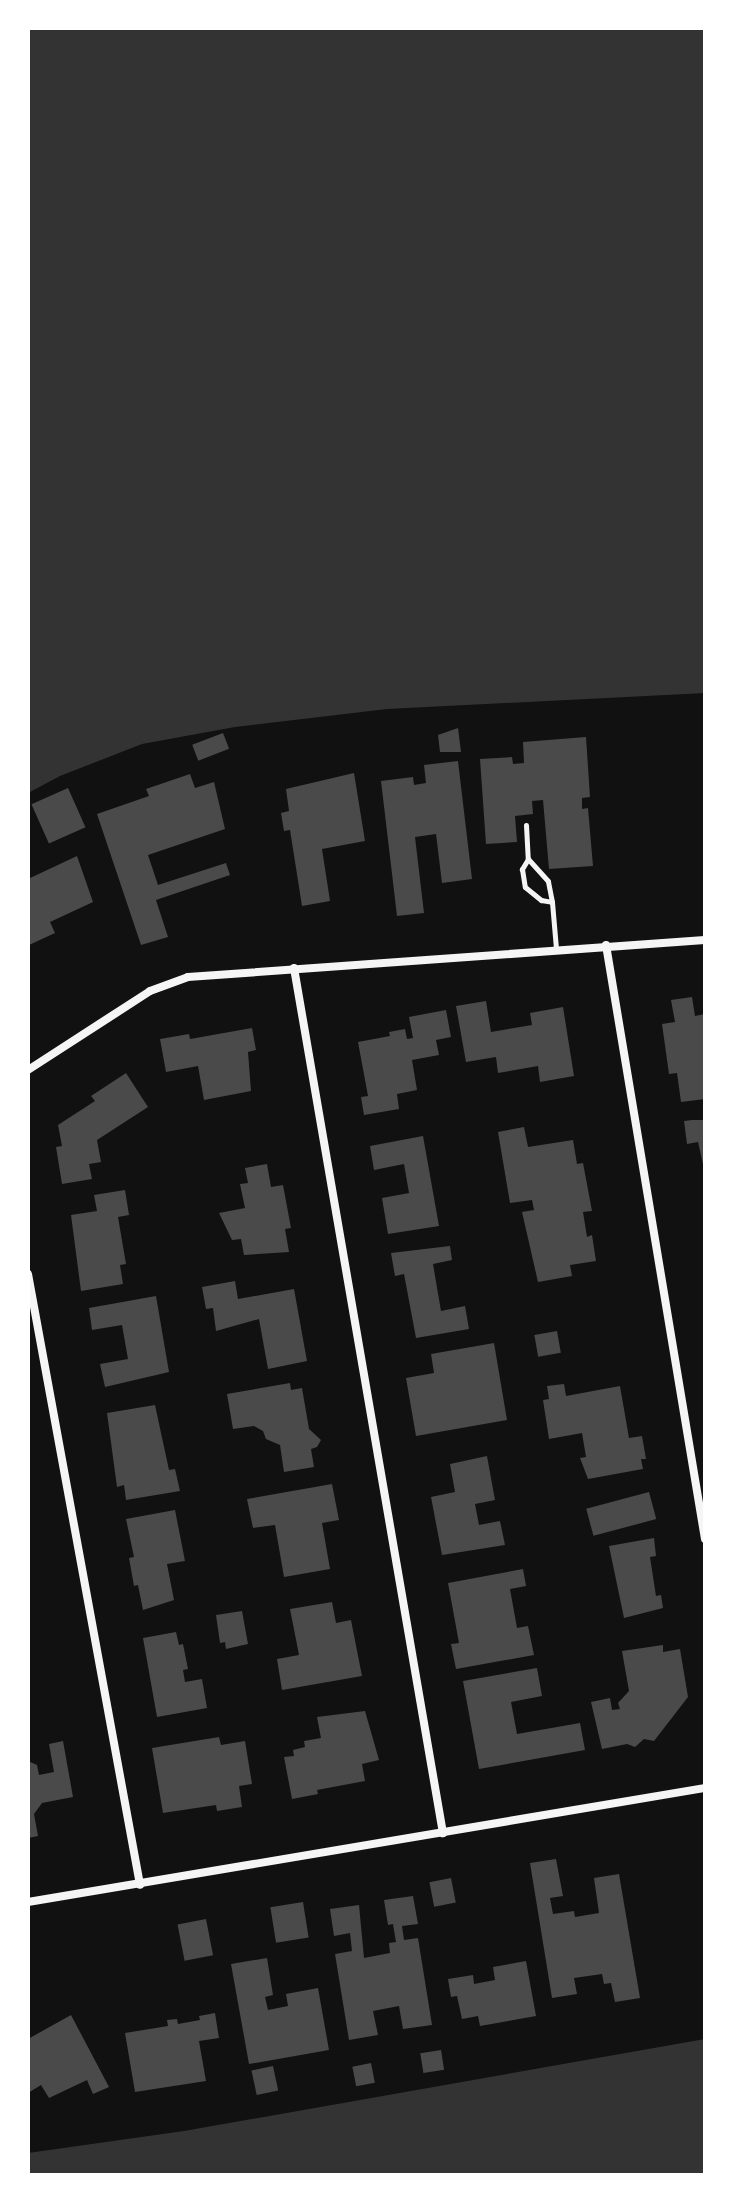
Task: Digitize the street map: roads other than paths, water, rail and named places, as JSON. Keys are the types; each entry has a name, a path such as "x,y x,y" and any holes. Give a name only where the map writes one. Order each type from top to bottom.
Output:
{"street":[{"path":"28,1070 150,991 188,977 705,940"},
{"path":"606,945 705,1539"},
{"path":"294,968 443,1833"},
{"path":"28,1274 140,1885"},
{"path":"28,1902 705,1788"}],"lane":[{"path":"526,825 528,859 522,869 525,887 541,900 552,902"},
{"path":"528,859 548,881 556,949"}]}
